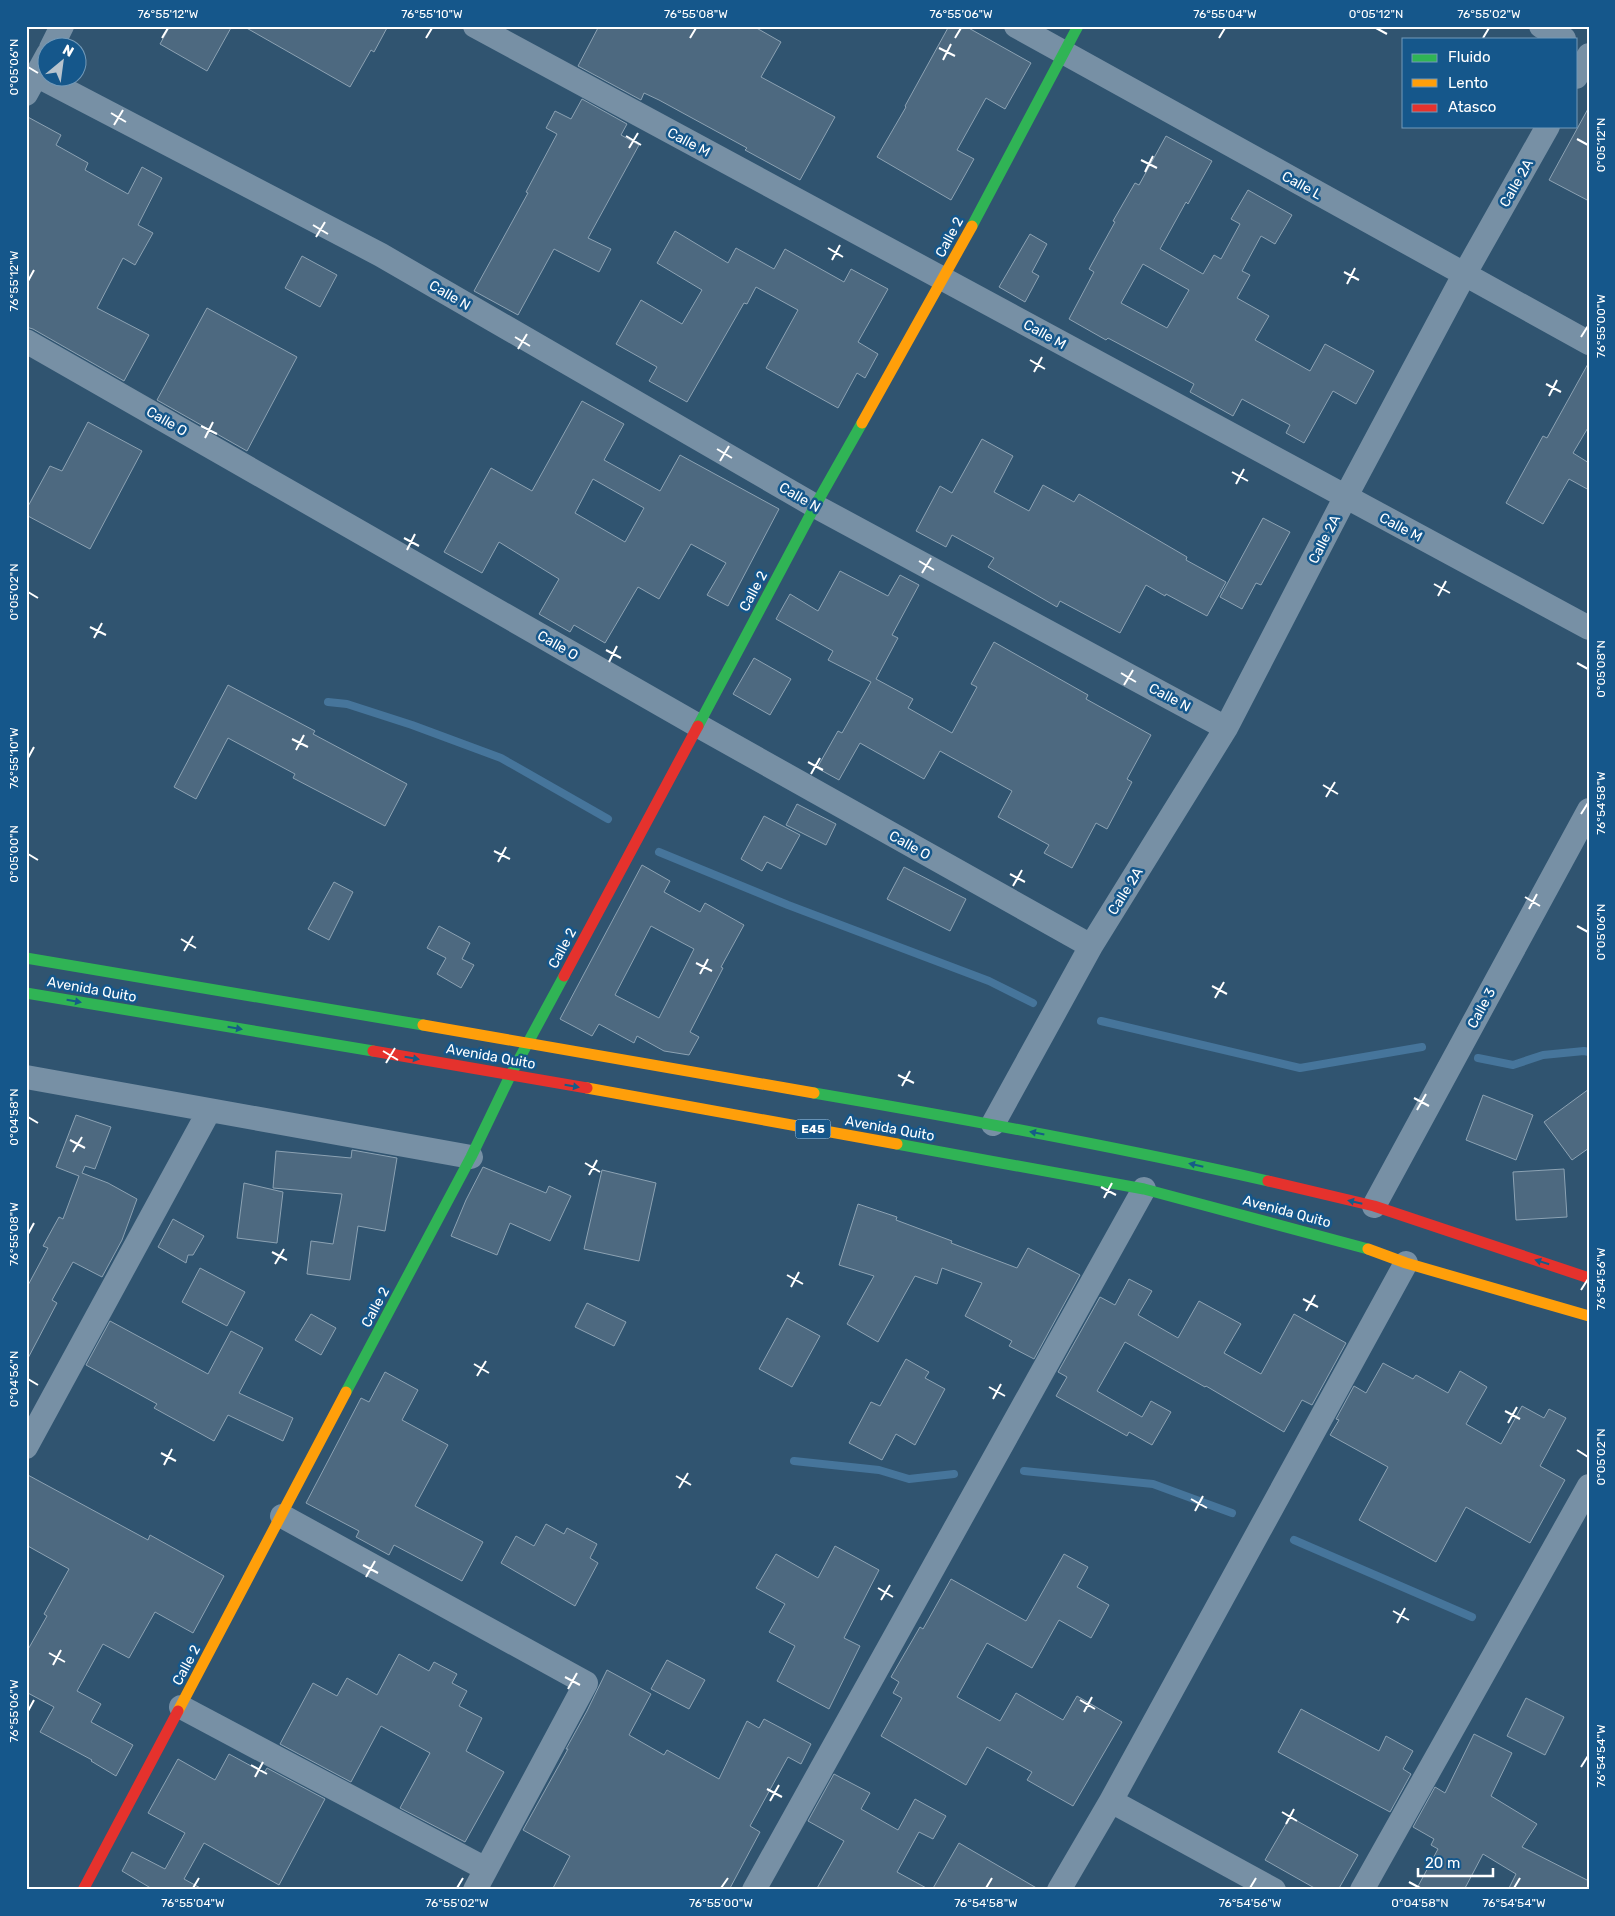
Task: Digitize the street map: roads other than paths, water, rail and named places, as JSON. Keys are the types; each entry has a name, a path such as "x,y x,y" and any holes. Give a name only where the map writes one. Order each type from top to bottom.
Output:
{"main road":[{"name":"Calle 2","path":"83,1890 471,1157 511,1074 697,725 816,506 944,279 1078,26"},
{"name":"Avenida Quito","path":"26,958 993,1124 1170,1159 1374,1206 1589,1278"},
{"name":"Avenida Quito","path":"26,993 511,1074 1144,1189 1355,1244 1406,1263 1589,1316"}],"street":[{"path":"56,38 62,26"},
{"name":"Calle M","path":"475,26 1345,498 1589,628"},
{"name":"Calle L","path":"1016,26 1589,343"},
{"path":"1541,26 1562,38"},
{"path":"1578,47 1589,54 1578,73"},
{"path":"31,85 38,72"},
{"name":"Calle N","path":"31,85 381,255 816,506 1226,728"},
{"name":"Calle 2A","path":"993,1124 1090,946 1226,728 1345,498 1464,275 1547,128"},
{"name":"Calle O","path":"26,341 697,725 1090,946"},
{"name":"Calle 3","path":"1374,1206 1589,810"},
{"path":"26,1077 471,1157"},
{"path":"26,1447 209,1111"},
{"path":"754,1890 1144,1189"},
{"path":"1059,1890 1111,1801 1406,1263"},
{"path":"1362,1890 1589,1486"},
{"path":"282,1516 586,1683 475,1890"},
{"path":"181,1707 486,1869"},
{"path":"1111,1801 1274,1890"}],"waterway":[{"path":"328,702 347,704 412,725 501,758 608,819"},
{"path":"659,852 788,905 989,981 1033,1003"},
{"path":"1101,1021 1300,1068 1422,1047"},
{"path":"1478,1058 1513,1065 1543,1055 1589,1052"},
{"path":"794,1461 879,1470 909,1479 954,1474"},
{"path":"1024,1471 1153,1484 1232,1513"},
{"path":"1294,1540 1472,1617"}]}
